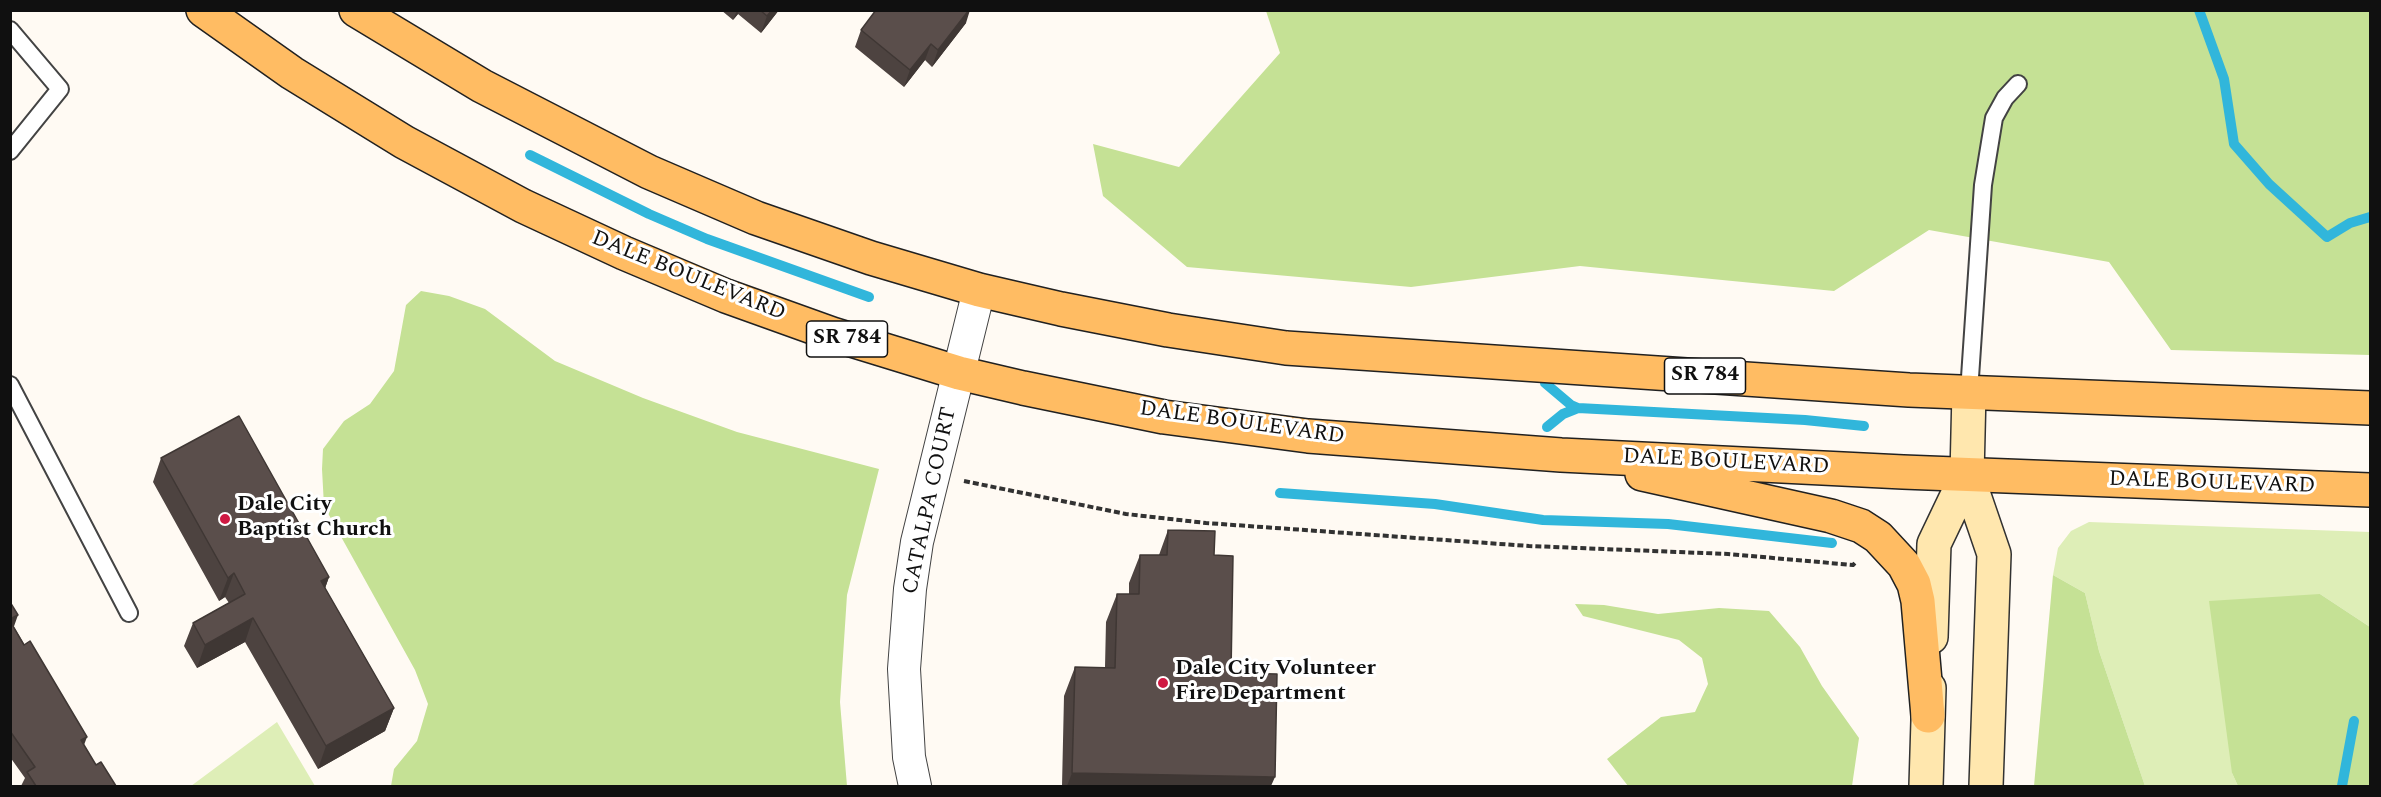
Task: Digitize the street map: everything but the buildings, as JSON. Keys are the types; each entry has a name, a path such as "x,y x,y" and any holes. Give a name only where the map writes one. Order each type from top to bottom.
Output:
{"main road":[{"name":"DALE BOULEVARD","path":"203,10 292,73 404,142 522,206 624,253 726,296 832,334 959,373 1023,388 1164,417 1297,435 1561,455 1967,475 2370,490"},
{"name":"SR 784","path":"356,10 482,86 649,172 756,218 871,258 979,290 1051,307 1168,330 1286,348 1969,392 2370,408"},
{"path":"1969,392 1967,475 1994,554 1986,786"},
{"path":"1561,455 1830,516 1861,526 1878,537 1904,565 1914,584 1918,601 1929,716"},
{"path":"1926,786 1934,544 1967,475"}],"street":[{"name":"CATALPA COURT","path":"915,786 909,757 904,669 906,630 917,542 979,290"}],"lane":[{"path":"10,30 60,89 10,151"},
{"path":"1969,392 1983,185 1994,118 2005,98 2018,84"},
{"path":"10,385 129,613"}],"path":[{"path":"934,475 1058,502 1126,514 1206,523 1529,546 1728,554 1853,565 1862,557"}],"green space":[{"path":"1266,11 2370,11 2370,355 2171,350 2109,262 1929,230 1834,291 1580,266 1411,287 1187,267 1103,196 1093,144 1179,167 1280,53"},
{"path":"421,291 449,296 485,309 555,361 643,398 737,432 879,469 847,595 840,702 847,786 391,786 394,769 417,741 428,704 415,670 324,506 323,449 344,421 370,404 394,371 406,305"},
{"path":"2089,522 2370,532 2370,627 2320,594 2232,773 2238,786 2145,786 2099,651 2085,593 2053,575 2058,548 2071,531"},
{"path":"2053,575 2085,593 2099,651 2145,786 2034,786"},
{"path":"2320,594 2370,627 2370,786 2238,786 2232,773 2209,601"},
{"path":"1575,604 1604,605 1658,614 1719,608 1769,611 1800,647 1822,686 1859,738 1852,786 1628,786 1607,759 1661,717 1695,712 1708,684 1702,658 1679,640 1583,616"},
{"path":"277,722 315,786 191,786"}],"waterway":[{"path":"2199,10 2224,79 2234,144 2269,184 2327,237 2350,223 2370,217"},
{"path":"530,155 649,214 707,239 869,297"},
{"path":"1545,383 1571,405 1578,408"},
{"path":"1547,427 1563,414 1578,408 1805,420 1864,426"},
{"path":"1280,493 1435,504 1543,520 1668,524 1832,543"},
{"path":"2342,786 2354,721"}],"place":[{"name":"Dale City Baptist Church","path":"225,519"},
{"name":"Dale City Volunteer Fire Department","path":"1163,683"}]}
